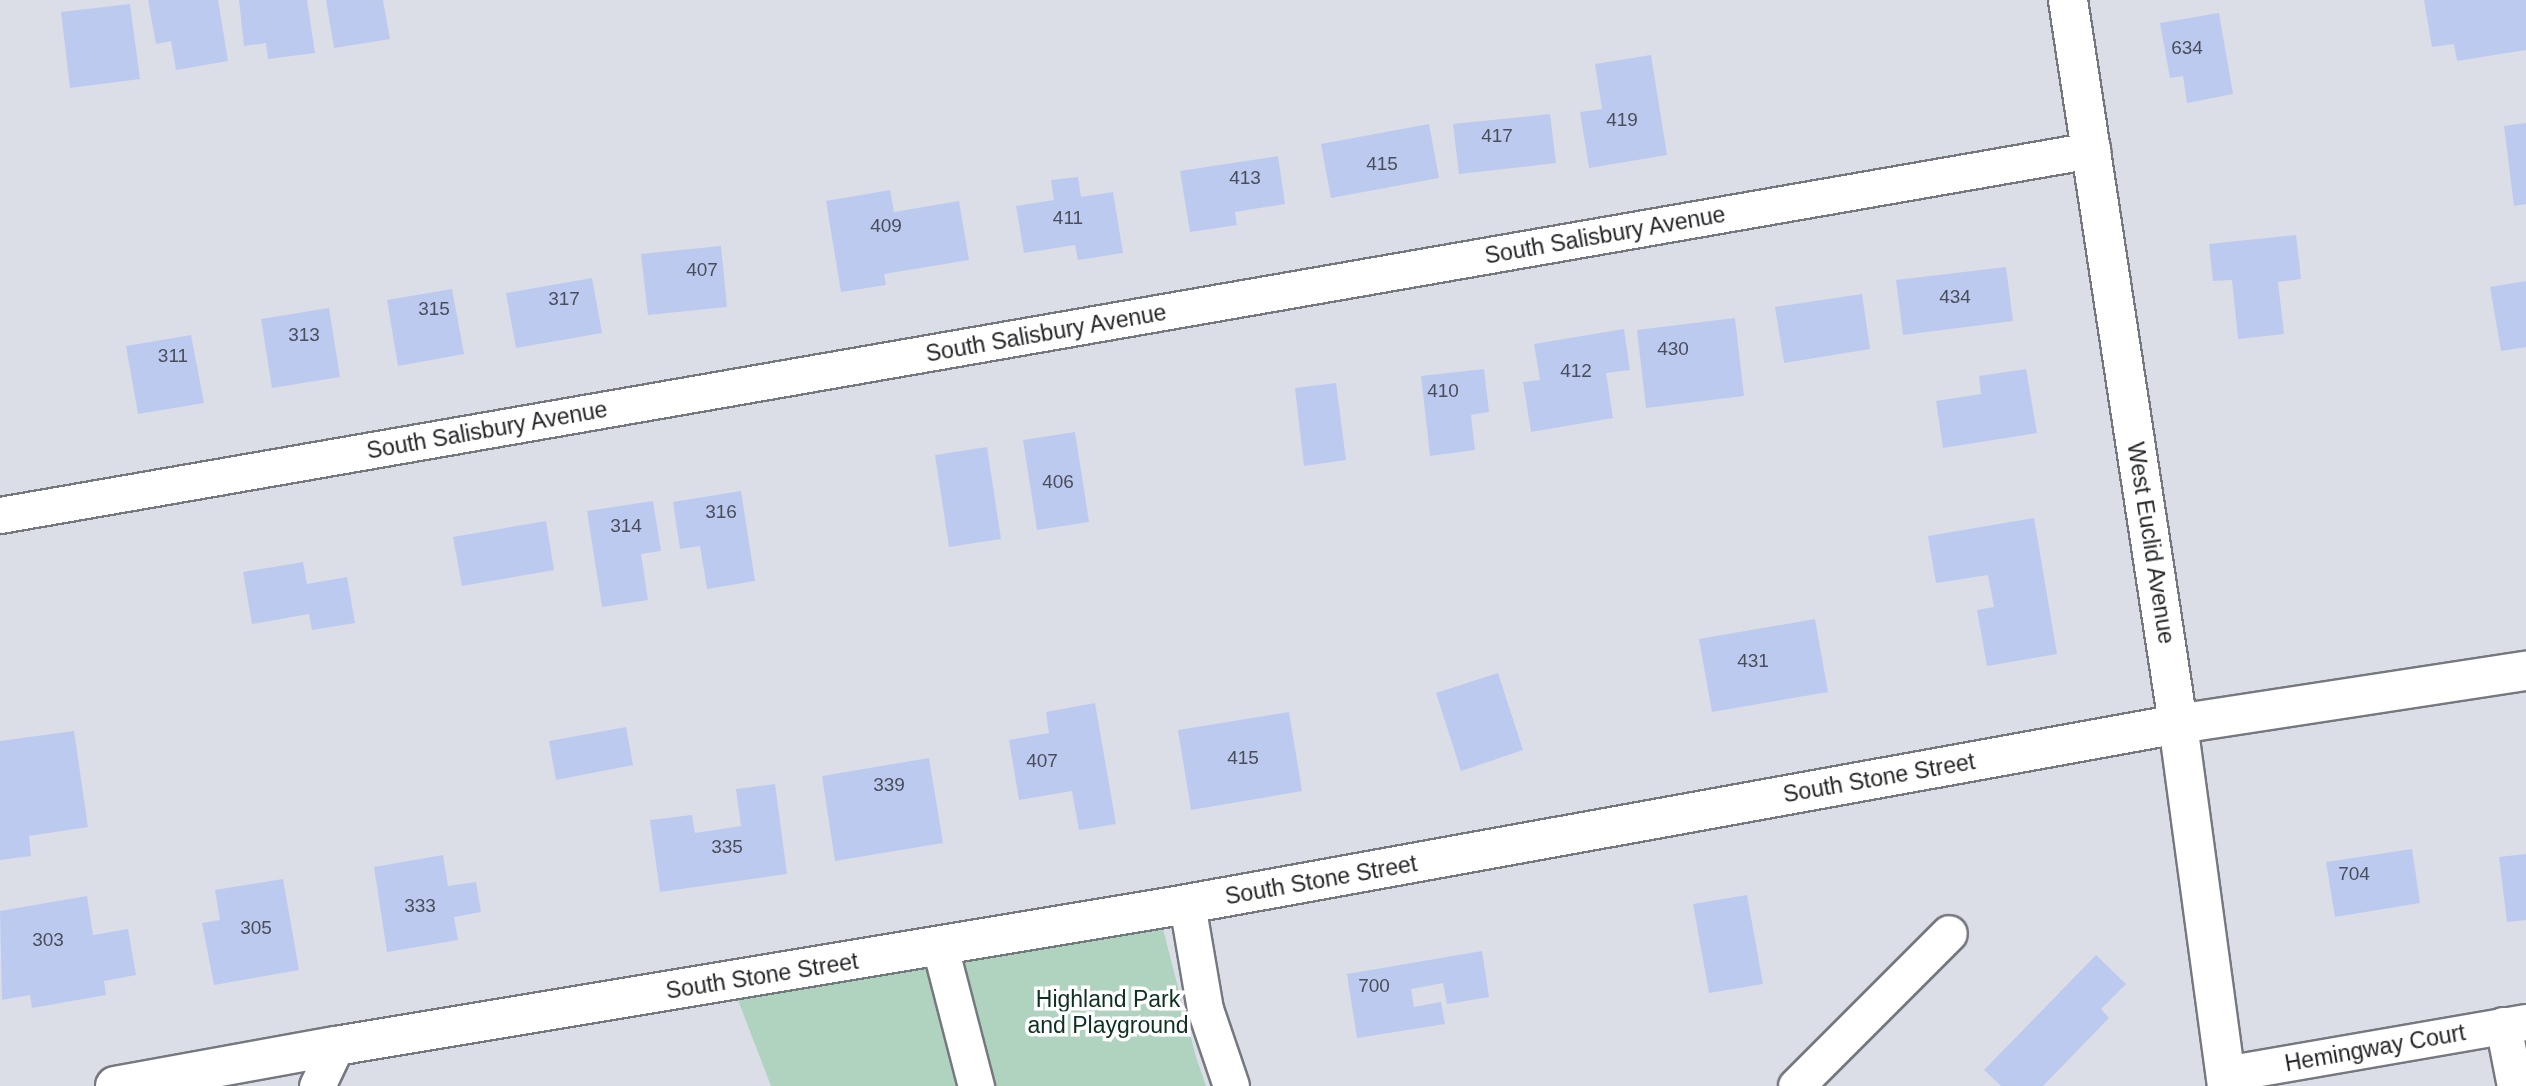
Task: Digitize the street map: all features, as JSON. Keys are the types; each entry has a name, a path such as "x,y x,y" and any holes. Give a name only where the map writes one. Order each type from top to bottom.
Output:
{"street":[{"name":"West Euclid Avenue","path":"2068,0 2178,724 2226,1080"},
{"name":"South Salisbury Avenue","path":"0,515 2092,150"},
{"name":"South Stone Street","path":"115,1086 336,1045 940,947 1186,904 2178,724 2526,671"},
{"path":"1186,904 1205,1009 1231,1086"},
{"path":"1796,1086 1949,933"},
{"path":"940,947 976,1086"},
{"path":"2515,1023 2515,1086"},
{"name":"Hemingway Court","path":"2226,1080 2515,1023"},
{"path":"317,1086 336,1045"}],"green space":[{"name":"Highland Park and Playground","path":"1163,929 1206,1086 771,1086 736,995"}],"building":[{"path":"148,0 218,0 228,61 176,70 171,41 156,44"},
{"path":"239,0 307,0 315,53 268,59 266,43 244,46"},
{"path":"326,0 383,0 390,39 334,48"},
{"path":"2424,0 2526,0 2526,50 2457,61 2454,44 2432,47"},
{"path":"130,4 140,79 70,88 61,12"},
{"path":"2219,13 2233,94 2187,103 2183,76 2170,78 2160,23"},
{"path":"1651,55 1667,155 1589,168 1580,112 1602,109 1595,64"},
{"path":"1550,114 1556,163 1459,174 1453,124"},
{"path":"2526,123 2526,204 2514,206 2504,126"},
{"path":"1429,124 1439,178 1331,198 1321,144"},
{"path":"1278,156 1285,204 1235,212 1237,225 1190,232 1180,171"},
{"path":"1078,177 1081,197 1113,192 1123,253 1078,260 1075,245 1024,253 1016,206 1054,200 1051,180"},
{"path":"890,190 894,212 959,201 969,260 884,274 886,285 841,292 826,201"},
{"path":"2296,235 2301,279 2278,282 2284,334 2238,339 2232,280 2213,281 2209,244"},
{"path":"721,246 727,307 648,315 641,254"},
{"path":"2006,267 2013,321 1903,335 1896,280"},
{"path":"592,278 602,333 516,348 506,293"},
{"path":"2526,281 2526,347 2501,351 2490,287"},
{"path":"452,289 464,354 398,366 387,300"},
{"path":"1862,294 1870,349 1784,363 1775,307"},
{"path":"329,308 340,377 272,388 261,319"},
{"path":"1735,318 1744,396 1646,408 1637,330"},
{"path":"1624,329 1630,370 1606,373 1613,418 1531,432 1523,382 1540,380 1534,344"},
{"path":"191,335 204,403 138,414 126,346"},
{"path":"1484,369 1489,412 1471,415 1475,450 1430,456 1421,376"},
{"path":"2026,369 2037,433 1943,448 1936,401 1981,394 1979,376"},
{"path":"1336,383 1346,460 1304,466 1295,388"},
{"path":"1075,432 1089,522 1037,530 1023,440"},
{"path":"987,447 1001,539 949,547 935,455"},
{"path":"741,491 755,581 707,589 700,546 680,549 673,502"},
{"path":"653,501 661,551 641,554 648,600 602,607 587,511"},
{"path":"2034,518 2057,654 1987,666 1977,610 1994,607 1988,575 1936,583 1928,536"},
{"path":"546,521 554,570 462,586 453,537"},
{"path":"303,562 307,584 347,577 355,623 312,630 309,614 252,624 243,572"},
{"path":"1815,619 1828,692 1712,712 1699,639"},
{"path":"1498,673 1523,750 1461,771 1436,693"},
{"path":"1095,703 1116,824 1079,830 1072,791 1019,800 1009,740 1049,733 1046,712"},
{"path":"1289,712 1302,791 1191,810 1178,730"},
{"path":"626,727 633,765 556,780 549,741"},
{"path":"74,731 88,827 29,836 31,856 0,860 0,741"},
{"path":"929,758 943,843 835,861 822,776"},
{"path":"775,784 787,874 660,892 650,820 692,815 695,833 741,826 736,789"},
{"path":"2412,849 2420,903 2335,917 2326,862"},
{"path":"2526,854 2526,920 2507,922 2499,857"},
{"path":"443,855 448,886 476,882 481,912 454,917 458,940 387,952 374,867"},
{"path":"283,879 299,970 214,985 202,923 220,920 215,890"},
{"path":"1747,895 1763,984 1709,993 1693,904"},
{"path":"87,896 93,935 128,929 136,975 104,981 106,995 32,1008 30,995 2,1000 0,911"},
{"path":"1482,951 1489,997 1447,1004 1443,983 1411,989 1414,1007 1441,1002 1445,1024 1357,1038 1347,974"},
{"path":"2096,955 2126,984 2101,1009 2109,1018 2043,1086 2001,1086 1984,1070"}]}
